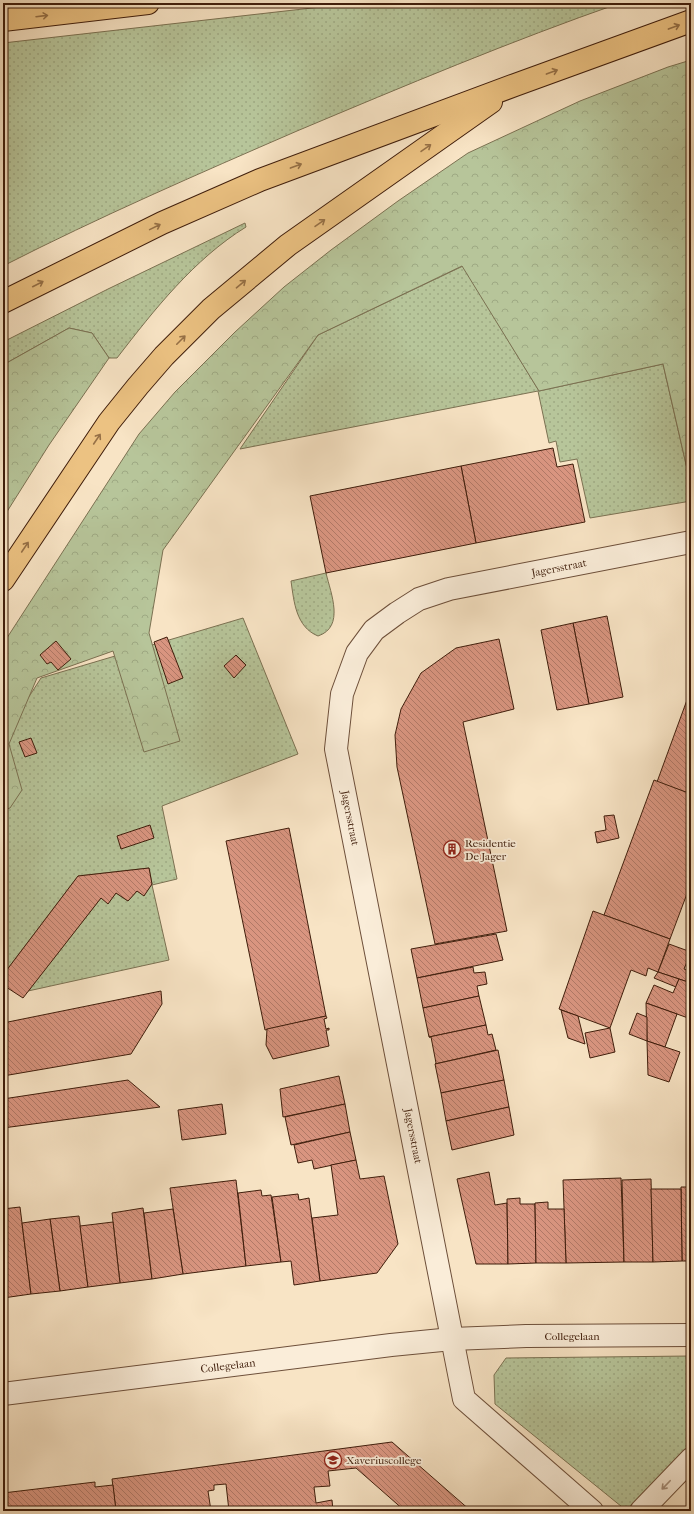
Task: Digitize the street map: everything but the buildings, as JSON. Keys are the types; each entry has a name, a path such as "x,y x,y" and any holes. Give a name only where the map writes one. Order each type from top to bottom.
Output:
{"highway":[{"path":"3,20 148,3"},
{"path":"3,302 155,227 260,180 691,21"},
{"path":"3,580 109,422 164,356 212,309 288,245 515,85"}],"street":[{"name":"Jagersstraat","path":"452,1339 336,749 342,694 357,653 374,630 419,598 449,589 691,542"},
{"name":"Collegelaan","path":"3,1394 391,1345 452,1339 526,1336 691,1335"},
{"path":"452,1339 464,1399 592,1511"},
{"path":"641,1511 691,1459"}],"green space":[{"path":"356,3 620,3 498,48 297,131 112,213 3,266 3,43"},
{"path":"691,60 691,486 663,364 539,391 462,266 318,335 163,550 149,633 180,741 144,752 113,651 37,678 9,744 22,790 10,808 3,810 3,644 139,434 175,392 235,332 284,287 331,250 398,201 468,153 580,101 668,67"},
{"path":"245,223 246,227 209,254 176,286 117,358 109,358 92,333 69,328 3,365 3,342 108,289"},
{"path":"463,266 539,391 663,364 691,486 691,501 590,518 577,459 560,462 556,441 549,443 538,391 240,449 318,335"},
{"path":"69,328 92,333 109,358 49,445 3,518 3,365"},
{"path":"326,573 333,600 334,618 326,632 318,636 305,627 297,613 291,581"},
{"path":"243,618 298,754 162,806 177,879 152,885 169,960 28,991 101,898 108,903 116,893 128,901 137,891 144,895 152,884 149,868 78,876 3,975 3,737 41,678"},
{"path":"691,1356 691,1446 627,1511 495,1404 494,1375 506,1358"}],"place":[{"name":"Residentie De Jager","path":"452,849"},
{"name":"Xaveriuscollege","path":"333,1460"}]}
